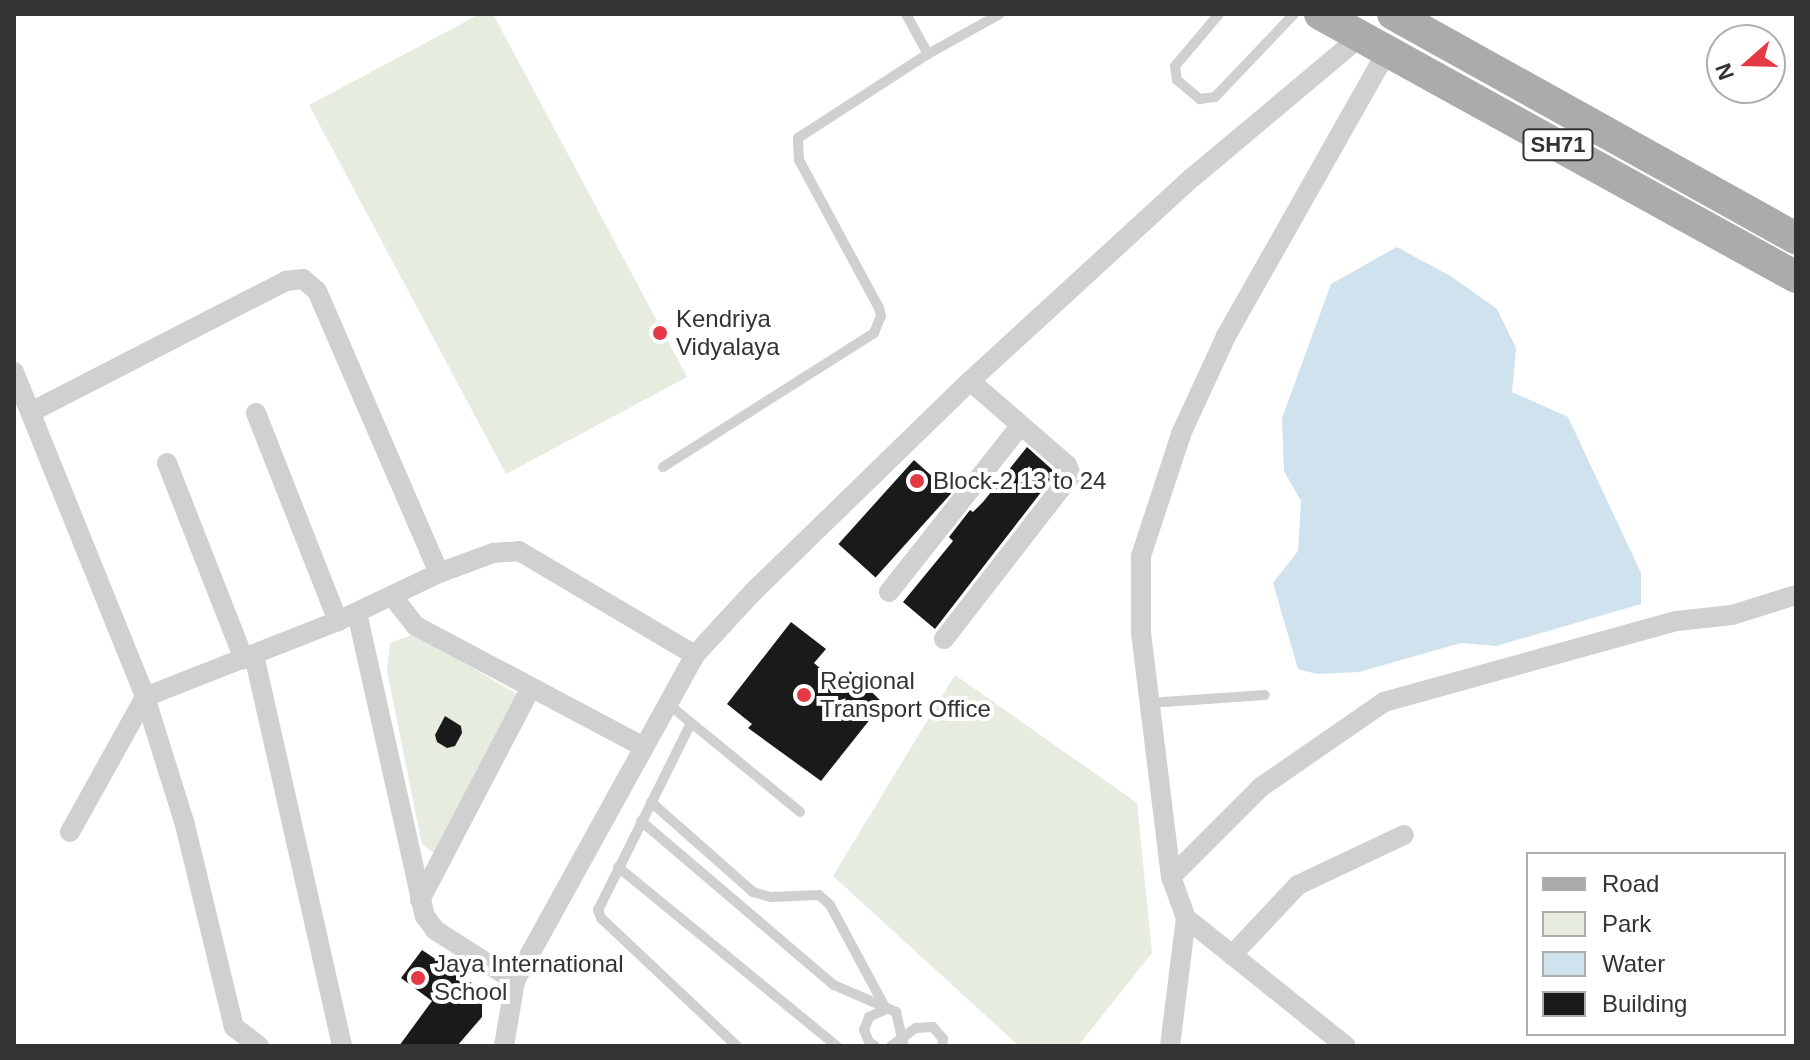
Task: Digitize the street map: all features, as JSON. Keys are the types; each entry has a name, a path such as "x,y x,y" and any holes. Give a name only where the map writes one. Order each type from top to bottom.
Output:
{"main road":[{"name":"SH71","path":"1320,14 1796,277"},
{"name":"SH71","path":"1404,17 1796,238"},
{"path":"1373,45 1404,17"}],"street":[{"path":"504,1046 515,981 642,746 695,655 753,592 970,381 1193,177 1373,45"},
{"path":"1170,1046 1186,918 1171,877 1149,703 1140,620 1141,556 1181,434 1226,336 1373,45"},
{"path":"31,412 286,281 303,279 317,291 439,573"},
{"path":"14,372 145,697 185,825 232,1040 259,1046"},
{"path":"944,639 1069,480 1067,465 970,381"},
{"path":"256,413 338,621"},
{"path":"889,592 1020,426"},
{"path":"167,463 249,657 342,1046"},
{"path":"70,832 145,697 338,621 439,573 501,550 519,551 695,655"},
{"path":"1171,877 1261,787 1384,702 1677,621 1732,615 1796,595"},
{"path":"393,597 416,626 642,746"},
{"path":"357,613 420,900 435,930 515,981"},
{"path":"420,900 531,688"},
{"path":"1232,955 1298,885 1404,835"},
{"path":"1186,918 1346,1046"}],"lane":[{"path":"906,14 928,54"},
{"path":"663,467 874,333 879,326 879,308 799,160 796,145 803,133 928,54 1000,14"},
{"path":"1219,14 1175,66 1177,80 1200,99 1215,97 1294,14"},
{"path":"1149,703 1265,695"},
{"path":"667,703 690,725 800,812"},
{"path":"690,725 600,901 601,918 736,1045"},
{"path":"651,802 753,892 771,897 819,895 830,905 886,1009"},
{"path":"641,821 834,985 896,1012 904,1042"},
{"path":"618,867 837,1046"},
{"path":"875,1046 864,1030 869,1017 886,1009"},
{"path":"891,1046 904,1042 916,1028 933,1027 943,1039 942,1046"}],"green space":[{"path":"480,14 493,14 687,377 506,474 309,105"},
{"path":"415,634 517,694 434,853 422,844 387,671 390,643"},
{"path":"955,675 1137,803 1152,953 1078,1046 1019,1046 833,876"}],"water":[{"path":"1397,247 1452,277 1497,309 1516,348 1512,392 1568,417 1641,573 1641,604 1496,646 1461,643 1359,672 1317,674 1298,669 1273,583 1298,551 1301,501 1284,471 1282,418 1331,284"}],"building":[{"path":"1027,447 1056,473 935,629 903,602 953,541 949,537 970,510 973,512 983,502"},
{"path":"914,460 951,493 876,577 838,544"},
{"name":"Regional Transport Office","path":"791,622 826,649 814,663 842,687 850,671 883,703 821,781 748,728 752,724 727,704"},
{"path":"445,716 461,726 462,733 455,746 447,748 437,742 435,735"},
{"path":"422,950 482,990 482,1017 457,1046 399,1046 432,1001 401,978"}],"place":[{"name":"Kendriya Vidyalaya","path":"660,333"},
{"name":"Block-2 13 to 24","path":"917,481"},
{"name":"Regional Transport Office","path":"804,695"},
{"name":"Jaya International School","path":"418,978"}]}
